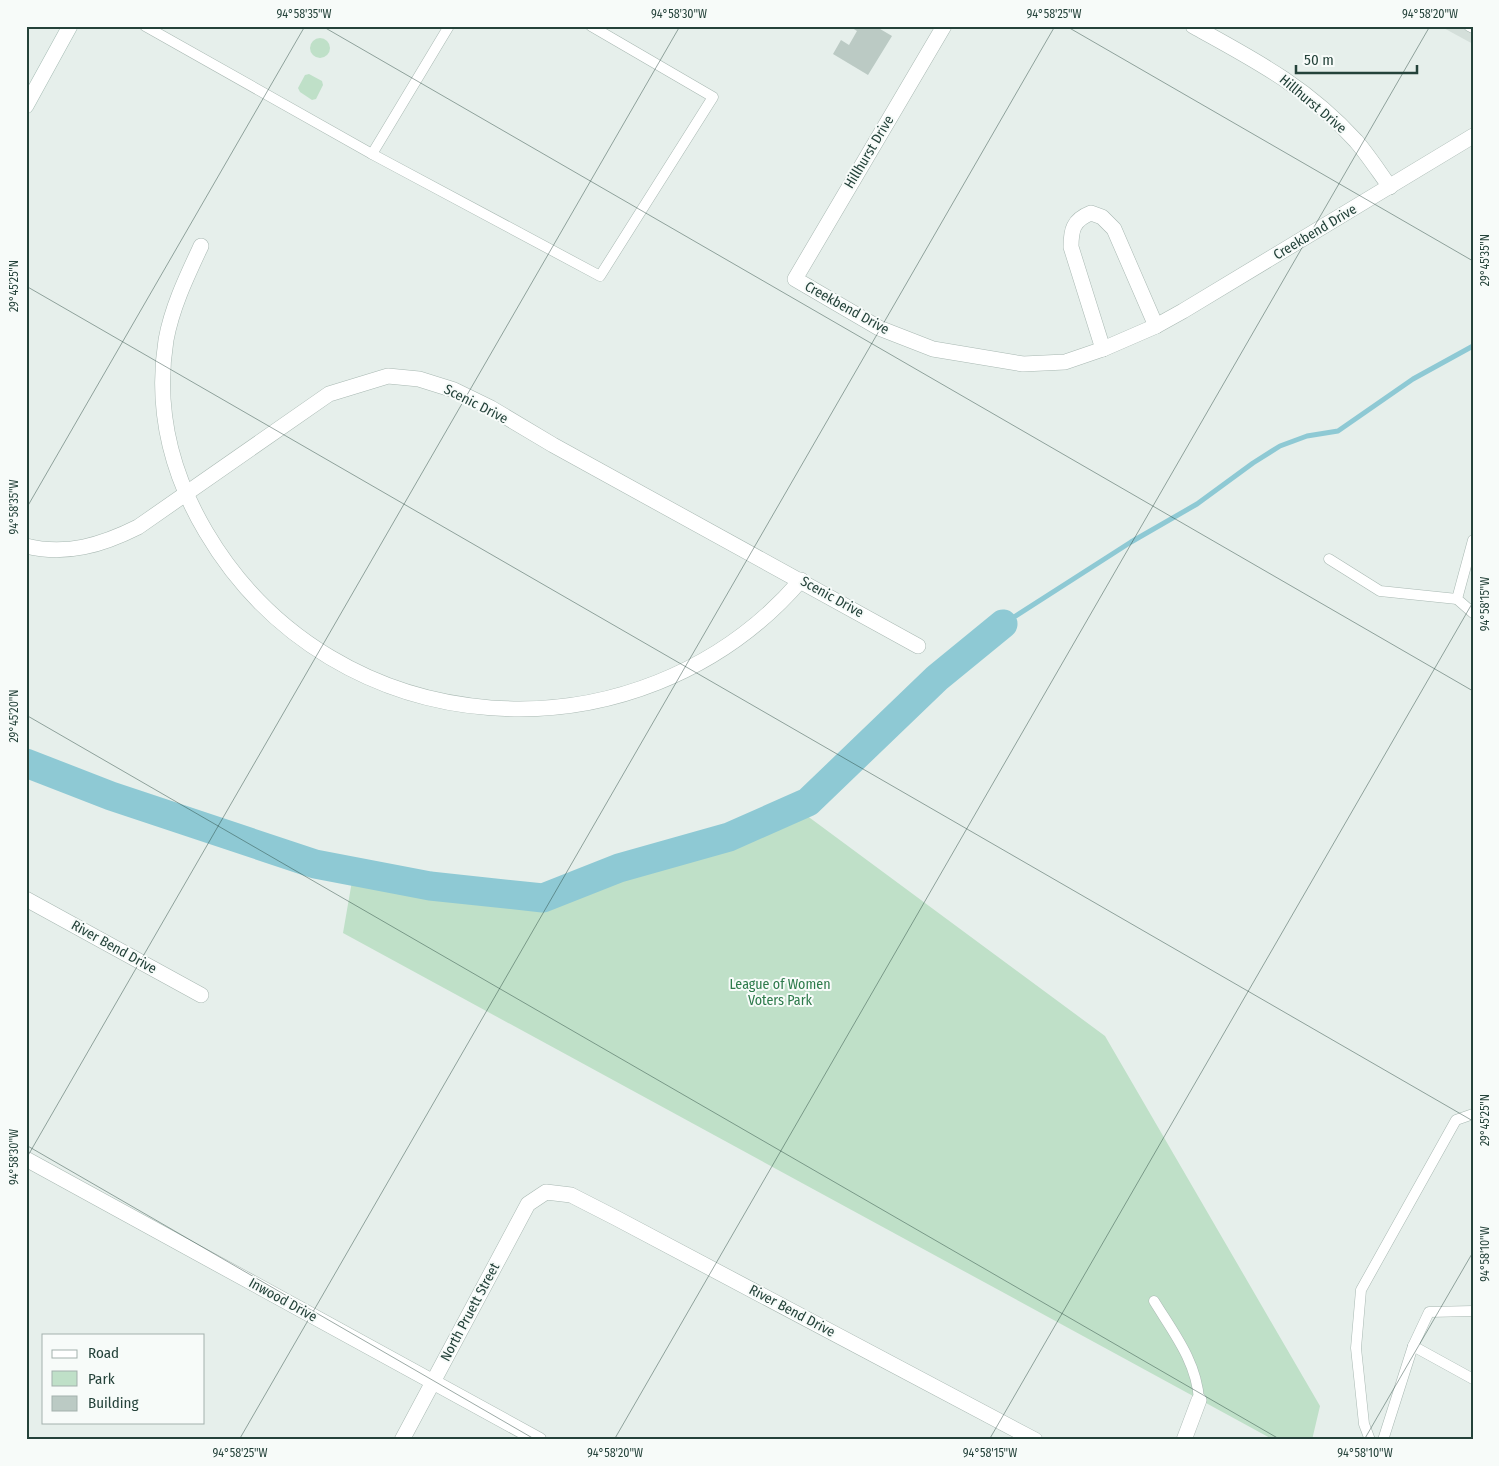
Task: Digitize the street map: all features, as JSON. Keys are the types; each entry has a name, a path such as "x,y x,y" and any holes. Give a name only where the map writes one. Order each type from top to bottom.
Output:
{"street":[{"path":"26,106 70,26"},
{"name":"Hillhurst Drive","path":"795,279 944,26"},
{"name":"Hillhurst Drive","path":"1193,26 1274,71 1302,91 1330,114 1357,142 1390,187"},
{"name":"Creekbend Drive","path":"795,279 879,328 933,349 1022,364 1065,362 1103,349 1156,326 1473,136"},
{"path":"1103,349 1094,327 1071,247 1071,230 1080,217 1091,213 1102,217 1114,229 1156,326"},
{"path":"201,246 174,310 167,339 162,395 166,434 194,514 230,570 271,613 313,646 375,680 443,703 474,708 547,708 608,699 640,690 670,678 723,650 779,606 801,580"},
{"name":"Scenic Drive","path":"26,546 64,550 86,548 116,538 138,527 329,394 388,376 419,379 454,390 491,408 544,441 801,580 918,646"},
{"name":"River Bend Drive","path":"26,899 201,995"},
{"name":"Inwood Drive","path":"26,1160 540,1440"},
{"name":"River Bend Drive","path":"546,1192 570,1196 616,1218 1036,1440"},
{"name":"North Pruett Street","path":"402,1440 528,1204 546,1192"},
{"path":"1184,1440 1199,1400"}],"lane":[{"path":"145,26 372,154 600,276 713,97 591,26"},
{"path":"372,154 449,26"},
{"path":"1469,26 1473,28"},
{"path":"1457,599 1473,540"},
{"path":"1329,559 1380,590 1457,599 1473,613"},
{"path":"1370,1440 1364,1424 1356,1348 1361,1290 1456,1120 1473,1114"},
{"path":"1154,1301 1192,1364 1198,1383 1199,1400"},
{"path":"1383,1440 1412,1346 1429,1312 1473,1311"},
{"path":"1412,1346 1473,1380"}],"shaded area":[{"path":"1440,26 1473,26 1473,44"}],"green space":[{"path":"316,38 324,38 330,44 330,52 324,58 316,58 310,52 310,44"},
{"path":"309,74 322,81 323,85 316,99 312,100 300,92 298,88 305,75"},
{"name":"League of Women Voters Park","path":"806,815 1105,1036 1320,1406 1312,1440 1274,1440 343,933 352,881 528,908"}],"building":[{"path":"849,26 875,26 892,36 868,75 833,54 841,40 849,45 857,31"}],"waterway":[{"path":"1003,624 1131,542 1197,504 1253,463 1280,446 1307,436 1338,431 1413,379 1473,346"},
{"path":"26,763 111,796 315,864 430,886 543,898 619,868 729,837 808,802 937,678 1003,624"}]}
